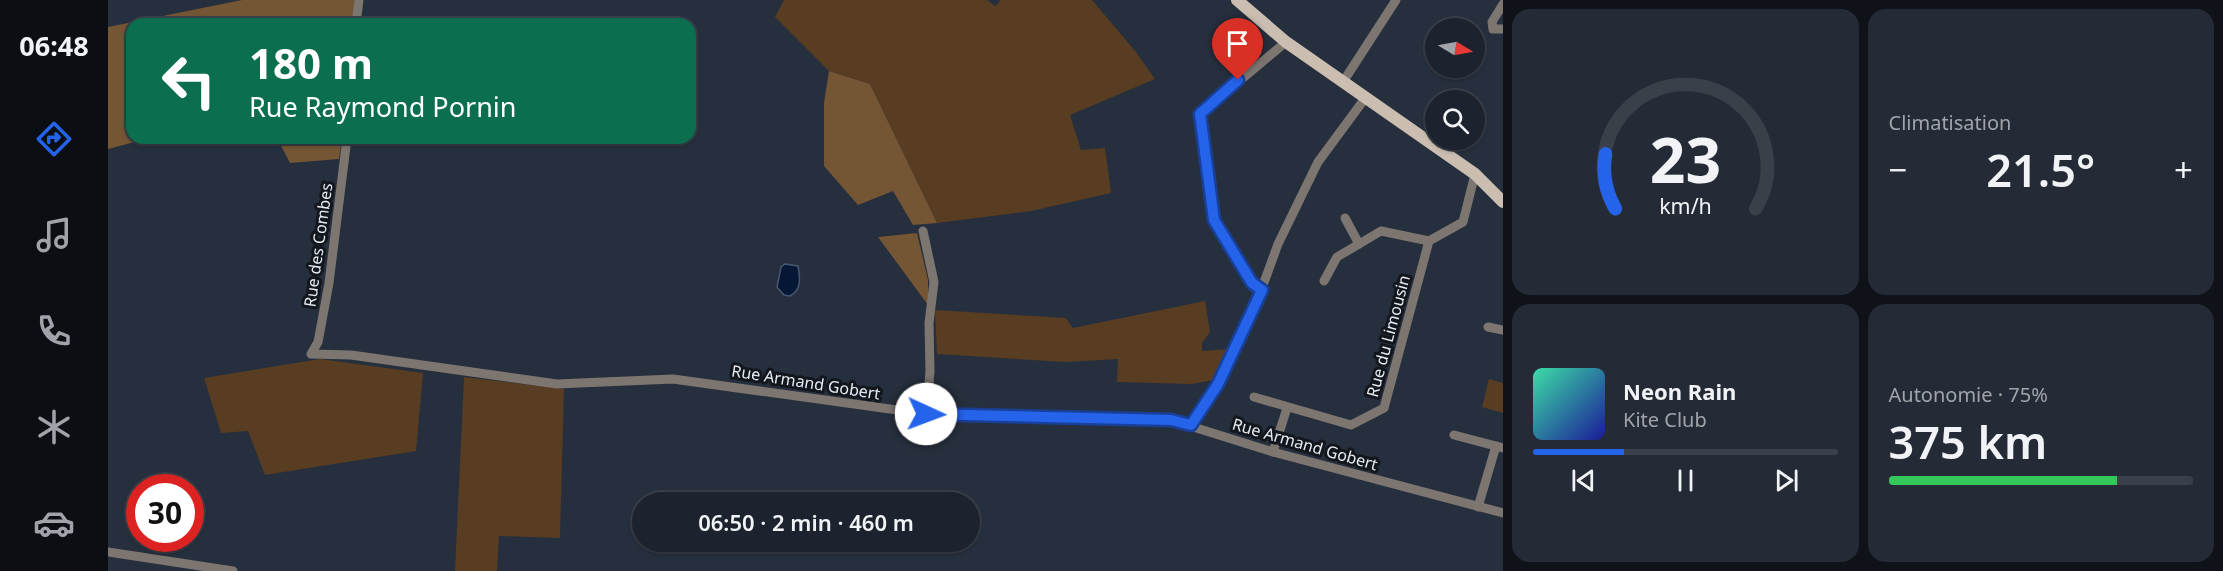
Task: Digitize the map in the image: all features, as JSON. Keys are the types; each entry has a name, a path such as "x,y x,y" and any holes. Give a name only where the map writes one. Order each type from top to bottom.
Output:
{"main road":[{"path":"1237,0 1286,42 1475,174 1503,202"}],"street":[{"path":"357,18 359,0"},
{"path":"1343,82 1396,0"},
{"path":"1503,3 1492,22 1493,29 1503,28"},
{"path":"1262,290 1252,283 1214,220 1200,114 1286,42"},
{"path":"1191,425 1218,384 1262,290 1278,244 1318,162 1366,97"},
{"name":"Rue des Combes","path":"310,354 318,342 329,283 346,144"},
{"path":"1323,281 1337,257 1381,231 1429,241 1463,222 1475,174"},
{"path":"1345,218 1359,244"},
{"path":"923,231 934,282 929,323 930,372 926,414"},
{"name":"Rue du Limousin","path":"1254,397 1351,425 1384,408 1429,241"},
{"path":"1488,327 1503,330"},
{"name":"Rue Armand Gobert","path":"310,354 351,355 557,384 673,379 926,414 1171,420 1273,452 1503,513"},
{"path":"1273,452 1287,408"},
{"path":"1454,435 1500,447 1478,507"},
{"path":"108,552 233,571"}],"shaded area":[{"path":"242,0 358,0 356,18 153,18"},
{"path":"784,0 987,0 995,6 1001,0 1092,0 1136,52 1155,79 1070,115 1081,150 1105,148 1111,193 1031,211 937,223 870,84 829,71 775,17"},
{"path":"126,23 127,144 108,149 108,27"},
{"path":"829,71 870,84 937,223 913,225 893,191 858,205 824,166 824,103"},
{"path":"280,144 341,144 339,159 290,163"},
{"path":"917,233 928,280 928,305 878,237"},
{"path":"1205,301 1210,332 1202,343 1202,351 1230,349 1213,380 1192,384 1117,382 1118,359 1066,362 937,354 935,310 1066,318 1073,328"},
{"path":"320,359 423,373 416,451 265,475 248,431 221,433 204,378"},
{"path":"464,377 564,389 560,538 499,536 497,571 455,571"},
{"path":"1489,379 1503,383 1503,413 1482,407"}],"water":[{"path":"785,264 798,266 799,270 800,279 797,290 790,296 784,295 777,287 781,267"}],"route":[{"path":"926,414 1171,420 1191,425 1218,384 1262,290 1252,283 1214,220 1200,114 1238,80"}]}
